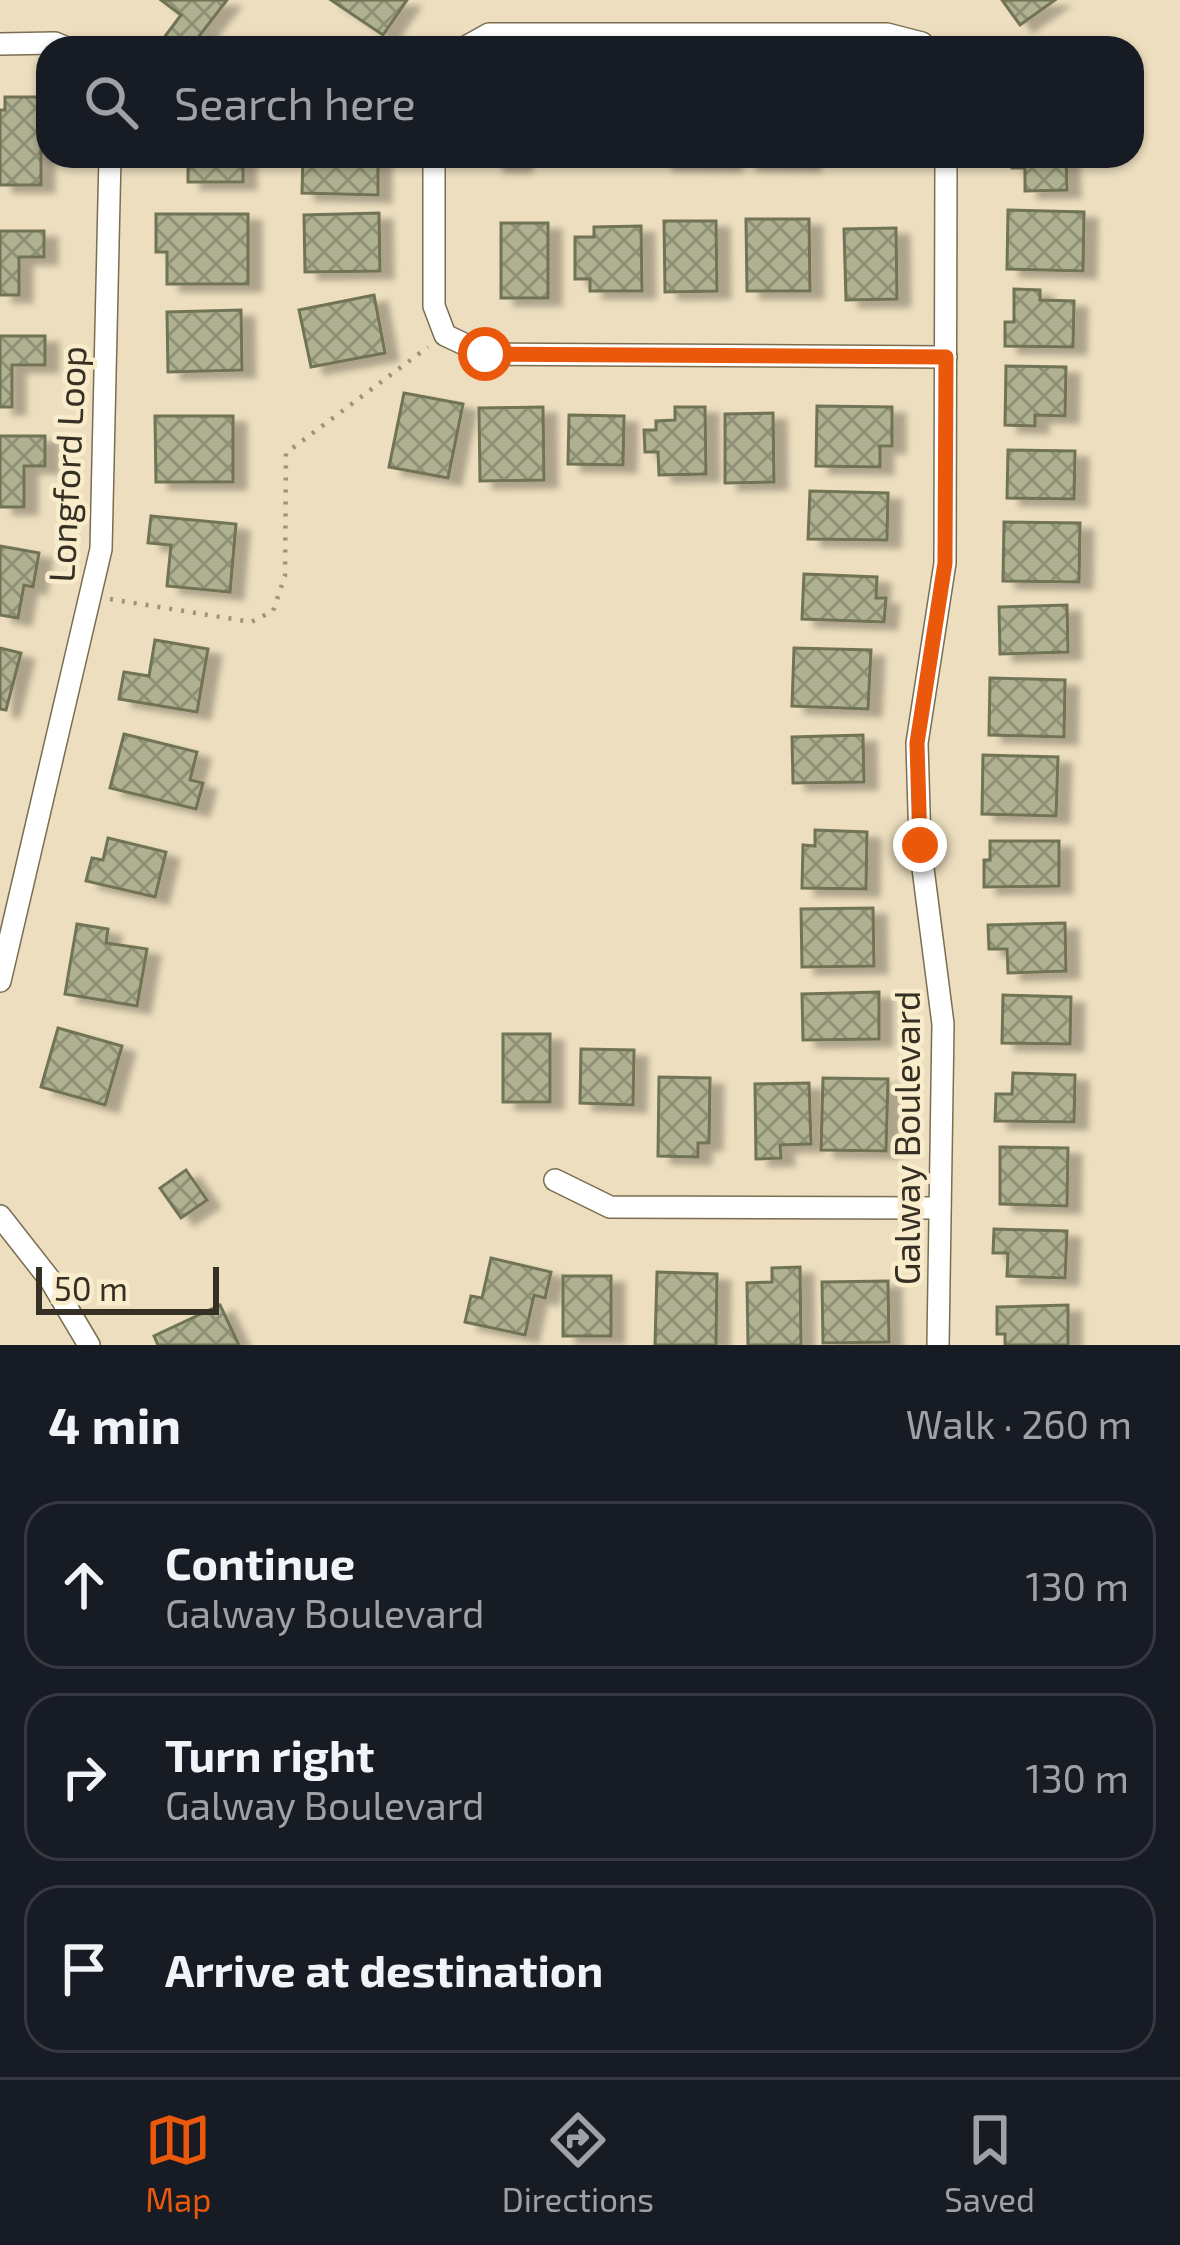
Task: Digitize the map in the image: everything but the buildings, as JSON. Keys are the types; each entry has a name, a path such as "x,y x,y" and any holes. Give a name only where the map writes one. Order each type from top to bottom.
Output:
{"street":[{"path":"485,36 895,36"},
{"path":"0,44 36,43"},
{"name":"Longford Loop","path":"0,981 101,549 110,168"},
{"path":"434,168 434,306 445,335 485,354 946,357"},
{"name":"Galway Boulevard","path":"938,1345 943,1024 920,845 917,743 945,563 946,168"},
{"path":"555,1180 610,1207 940,1208"},
{"path":"0,1216 51,1281 89,1345"}],"path":[{"path":"93,596 251,622 273,611 285,575 286,453 445,335"}],"route":[{"path":"485,354 946,357 945,563 917,743 920,845"}]}
